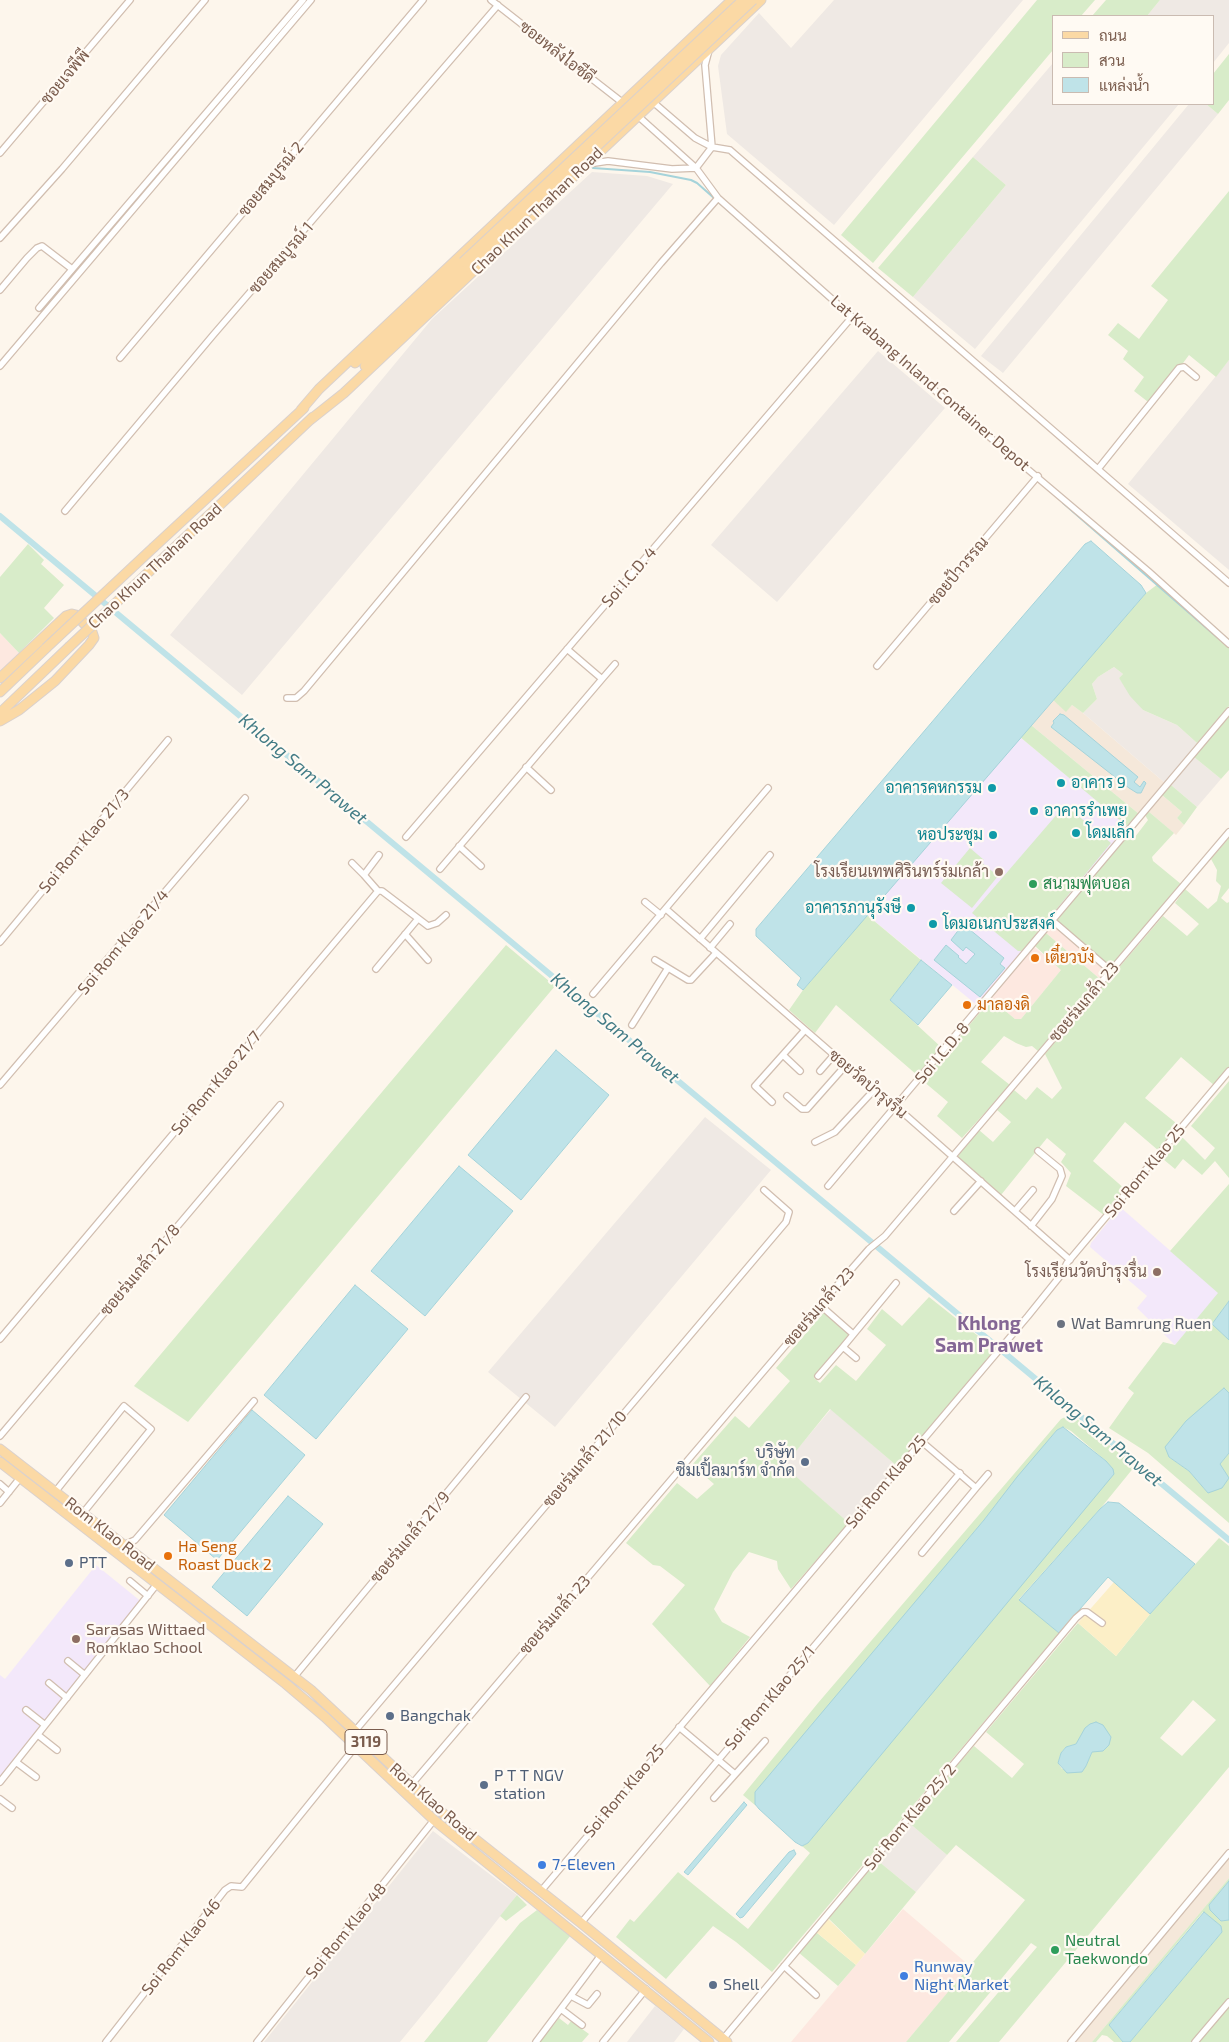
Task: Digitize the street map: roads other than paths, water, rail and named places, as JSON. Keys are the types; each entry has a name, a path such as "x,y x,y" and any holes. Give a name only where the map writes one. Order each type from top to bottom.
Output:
{"main road":[{"name":"Chao Khun Thahan Road","path":"301,410 319,389 732,0"},
{"name":"Chao Khun Thahan Road","path":"0,712 310,420 466,265 742,0"},
{"name":"Chao Khun Thahan Road","path":"0,692 301,410 466,265 753,0"},
{"name":"Chao Khun Thahan Road","path":"310,420 344,394 761,0"},
{"path":"638,89 653,102"},
{"path":"623,103 638,116"},
{"path":"0,678 66,616 76,615 92,632 94,638 89,645 55,681 19,710 0,721"},
{"name":"Rom Klao Road","path":"0,1449 294,1677 446,1816 725,2040"},
{"name":"Rom Klao Road","path":"0,1462 286,1684 356,1746 434,1820 646,1989 709,2042"}],"street":[{"name":"ซอยเจพีพี","path":"0,153 130,0"},
{"path":"0,238 62,169 205,0"},
{"path":"39,308 304,0"},
{"path":"0,366 311,0"},
{"name":"ซอยสมบูรณ์ 2","path":"120,358 423,0"},
{"name":"ซอยหลังไอซีดี","path":"491,0 623,103"},
{"name":"ซอยสมบูรณ์ 1","path":"65,511 214,334 498,5"},
{"path":"586,164 608,161 672,169 696,168 712,147 705,65 709,50"},
{"path":"653,102 683,129 712,147 730,150 1229,583"},
{"name":"Lat Krabang Inland Container Depot","path":"638,116 696,168 718,198 852,317 1038,476 1229,644"},
{"path":"286,698 296,698 304,691 668,255 718,198"},
{"path":"0,290 27,258 37,248 42,246 72,269"},
{"name":"Soi I.C.D. 4","path":"406,837 852,317"},
{"path":"1098,469 1179,368 1184,367 1196,377"},
{"name":"ซอยป้าวรรณ","path":"877,666 1038,476"},
{"path":"567,649 602,679"},
{"path":"440,869 615,664"},
{"name":"Soi I.C.D. 8","path":"828,1186 897,1107 1229,711"},
{"name":"Soi Rom Klao 21/3","path":"0,942 168,740"},
{"path":"526,767 551,790"},
{"path":"593,994 768,788"},
{"name":"Soi Rom Klao 21/4","path":"0,1086 245,798"},
{"name":"ซอยร่มเกล้า 23","path":"411,1784 820,1305 869,1249 886,1236 1229,832"},
{"path":"459,846 481,866"},
{"path":"364,875 379,855"},
{"path":"700,939 770,855"},
{"path":"352,863 378,891 382,891 424,925 431,926 446,915"},
{"name":"Soi Rom Klao 21/7","path":"0,1339 378,891"},
{"path":"645,902 661,915"},
{"name":"ซอยวัดบำรุงรื่น","path":"666,909 834,1055 897,1107 1070,1260"},
{"path":"376,969 417,920"},
{"path":"1053,921 1111,971"},
{"path":"710,948 730,924"},
{"path":"406,934 428,960"},
{"path":"655,960 691,980 716,953"},
{"path":"632,1025 668,968"},
{"path":"772,1102 756,1086 805,1030"},
{"path":"783,1055 800,1071"},
{"path":"820,1071 834,1055"},
{"path":"787,1096 802,1109 807,1109 846,1065"},
{"name":"Soi Rom Klao 25","path":"541,1891 994,1355 1061,1275 1070,1260 1229,1071"},
{"path":"815,1142 835,1132 875,1089"},
{"name":"ซอยร่มเกล้า 21/8","path":"0,1436 280,1105"},
{"path":"1032,1226 1052,1199 1062,1176 1060,1169 1038,1151"},
{"path":"954,1211 981,1181"},
{"name":"ซอยร่มเกล้า 21/10","path":"355,1731 786,1222 789,1212 764,1190"},
{"path":"1015,1211 1033,1190"},
{"path":"818,1376 896,1283"},
{"path":"820,1305 853,1334"},
{"path":"843,1347 856,1358"},
{"name":"ซอยร่มเกล้า 21/9","path":"294,1677 526,1397"},
{"path":"124,1545 135,1540 254,1401"},
{"path":"55,1492 124,1406 151,1429 82,1513"},
{"path":"921,1441 976,1488"},
{"name":"Soi Rom Klao 25/1","path":"581,1923 960,1474"},
{"path":"922,1553 988,1474"},
{"path":"0,1503 20,1478"},
{"path":"0,1484 9,1492"},
{"path":"130,1581 148,1596"},
{"path":"0,1782 157,1584"},
{"name":"Soi Rom Klao 25/2","path":"725,2040 784,1966 1076,1618 1083,1612 1087,1612 1102,1623"},
{"path":"68,1661 85,1675"},
{"path":"49,1684 67,1698"},
{"path":"26,1710 45,1725"},
{"path":"679,1726 735,1774"},
{"path":"38,1735 57,1750"},
{"path":"714,1798 764,1741"},
{"name":"Soi Rom Klao 46","path":"106,2042 225,1890 231,1886 242,1887 356,1746"},
{"path":"16,1762 36,1777"},
{"path":"0,1799 12,1808"},
{"name":"Soi Rom Klao 48","path":"257,2042 434,1820"},
{"path":"1071,2042 1229,1853"},
{"path":"536,2042 602,1954"},
{"path":"784,1966 816,1995"},
{"path":"603,2042 646,1989"},
{"path":"571,1996 588,2006 597,1994"},
{"path":"1196,2042 1229,2002"},
{"path":"561,2009 582,2025"}],"water":[{"path":"1091,541 1141,585 1146,593 803,990 797,985 801,978 756,936 756,929 971,676 1085,544"},
{"path":"1060,714 1064,715 1138,777 1134,782 1140,787 1144,781 1146,783 1141,793 1137,793 1129,788 1051,727 1054,723 1053,721"},
{"path":"963,924 1004,958 1000,964 1005,968 980,997 934,960 946,945 966,964 975,954 966,947 963,951 951,940"},
{"path":"921,960 952,985 918,1025 890,1000"},
{"path":"556,1050 609,1095 521,1200 468,1155"},
{"path":"459,1166 513,1211 425,1316 371,1271"},
{"path":"355,1285 408,1329 316,1439 264,1395"},
{"path":"1229,1301 1229,1340 1212,1324"},
{"path":"1224,1388 1229,1393 1229,1453 1220,1464 1229,1478 1222,1488 1208,1493 1189,1471 1169,1457 1165,1447 1186,1421"},
{"path":"252,1410 305,1455 217,1560 164,1515"},
{"path":"1063,1427 1106,1461 1113,1469 1114,1474 808,1843 802,1846 795,1842 755,1804 755,1792 984,1520 1017,1477 1057,1430"},
{"path":"288,1496 323,1524 247,1616 212,1587"},
{"path":"1108,1502 1119,1503 1195,1564 1150,1614 1108,1577 1059,1633 1019,1600"},
{"path":"1096,1722 1103,1725 1111,1737 1109,1745 1103,1751 1092,1752 1082,1772 1067,1773 1058,1763 1061,1753 1066,1747 1076,1744 1085,1728"},
{"path":"744,1802 747,1805 688,1875 684,1872"},
{"path":"794,1850 796,1854 743,1917 740,1918 736,1914 789,1852"},
{"path":"1229,1881 1229,1920 1221,1921 1210,1910 1209,1905"},
{"path":"1204,1912 1221,1926 1222,1932 1130,2042 1123,2042 1109,2025"}],"waterway":[{"path":"593,168 650,172 691,180 697,183 863,330"},
{"path":"1063,503 1218,638"},
{"name":"Khlong Sam Prawet","path":"0,516 1229,1540"}],"place":[{"name":"อาคาร 9","path":"1061,783"},
{"name":"อาคารคหกรรม","path":"992,788"},
{"name":"อาคารรำเพย","path":"1034,811"},
{"name":"โดมเล็ก","path":"1076,833"},
{"name":"หอประชุม","path":"993,835"},
{"name":"โรงเรียนเทพศิรินทร์ร่มเกล้า","path":"999,872"},
{"name":"สนามฟุตบอล","path":"1033,884"},
{"name":"อาคารภานุรังษี","path":"911,908"},
{"name":"โดมอเนกประสงค์","path":"933,924"},
{"name":"เตี๋ยวบัง","path":"1035,958"},
{"name":"มาลองดิ","path":"967,1005"},
{"name":"โรงเรียนวัดบำรุงรื่น","path":"1157,1272"},
{"name":"Wat Bamrung Ruen","path":"1061,1324"},
{"name":"บริษัท ซิมเปิ้ลมาร์ท จำกัด","path":"805,1462"},
{"name":"Ha Seng Roast Duck 2","path":"168,1556"},
{"name":"PTT","path":"69,1563"},
{"name":"Sarasas Wittaed Romklao School","path":"76,1639"},
{"name":"Bangchak","path":"390,1716"},
{"name":"P T T NGV station","path":"484,1785"},
{"name":"7-Eleven","path":"542,1865"},
{"name":"Neutral Taekwondo","path":"1055,1950"},
{"name":"Runway Night Market","path":"904,1976"},
{"name":"Shell","path":"713,1985"}],"district":[{"name":"Khlong Sam Prawet","path":"989,1335"}]}
